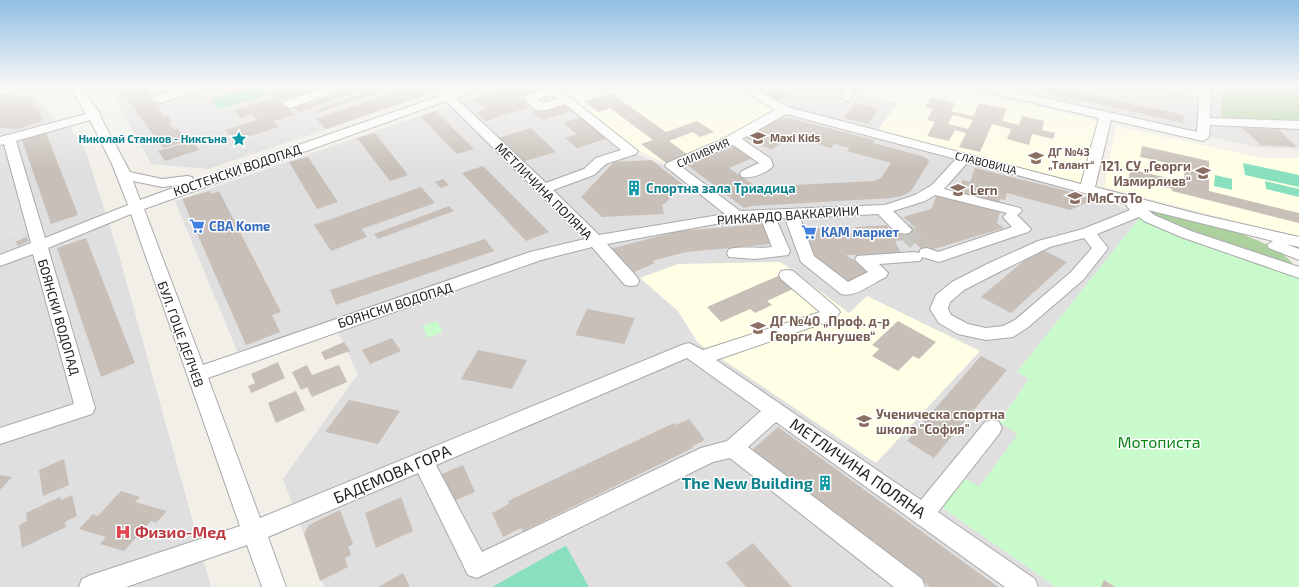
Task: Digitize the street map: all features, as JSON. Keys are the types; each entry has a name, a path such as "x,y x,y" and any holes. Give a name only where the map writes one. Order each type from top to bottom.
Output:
{"street":[{"name":"КОСТЕНСКИ ВОДОПАД","path":"0,261 134,206 397,114"},
{"name":"МЕТЛИЧИНА ПОЛЯНА","path":"466,114 595,241 631,281"},
{"path":"543,189 589,172 601,161 631,150 585,114"},
{"name":"СИЛИВРИЯ","path":"737,216 672,166 733,139 776,114"},
{"name":"СЛАВОВИЦА","path":"801,114 1232,227 1294,248"},
{"path":"1087,189 1106,115 1203,137 1204,114"},
{"path":"5,140 95,115"},
{"name":"БУЛ. ГОЦЕ ДЕЛЧЕВ","path":"95,115 111,144 124,175 134,206 274,587"},
{"path":"1204,121 1299,125"},
{"path":"733,139 764,159 767,164 747,174"},
{"name":"БОЯНСКИ ВОДОПАД","path":"0,436 85,408 39,244 5,140"},
{"name":"РИККАРДО ВАККАРИНИ","path":"595,241 737,216 882,209 920,198 933,190 965,158"},
{"path":"124,175 151,182 169,183 223,174"},
{"path":"791,214 807,258 847,290 880,273 863,260 920,255 939,256 1023,229 1012,214 933,190"},
{"path":"1126,200 1161,224 1299,273"},
{"path":"882,209 904,230"},
{"path":"1088,232 1100,248 1082,270 1020,324 1007,332 986,334 964,330 945,319 939,309 942,299 958,286 1044,244 1088,232 1140,211"},
{"path":"734,253 755,254 782,251 768,215"},
{"name":"БОЯНСКИ ВОДОПАД","path":"196,375 315,332 421,297 536,256 595,241"},
{"name":"БАДЕМОВА ГОРА","path":"91,587 254,532 423,461 695,354 829,315 831,312 829,310 786,275"},
{"name":"МЕТЛИЧИНА ПОЛЯНА","path":"695,354 1026,587"},
{"path":"423,461 476,567 708,454 733,448 776,410"},
{"path":"923,514 992,428"},
{"path":"733,448 912,587"}],"shaded area":[{"path":"0,114 50,114 68,124 86,152 120,259 211,587 0,587"},
{"path":"124,114 370,114 208,169 151,164"},
{"path":"424,114 578,114 625,150 671,168 780,114 890,114 874,138 1108,201 1141,216 1017,372 1029,379 999,421 1019,434 979,487 937,504 1056,587 324,587 283,479 358,374 332,320 238,353 175,201"},
{"path":"591,114 771,114 722,143 669,165 640,151"},
{"name":"ДГ №43 „Талант“","path":"889,114 1068,114 1098,121 1086,184 877,132"},
{"path":"1111,114 1299,114 1299,149 1256,147"},
{"name":"121. СУ „Георги Измирлиев“","path":"1116,126 1262,158 1299,158 1299,244 1280,239 1231,220 1104,187"},
{"path":"6,144 32,231 0,241 0,145"},
{"path":"781,262 849,313 867,296 980,351 876,463 698,343 678,311 640,278 678,264"}],"green space":[{"path":"1222,114 1299,114 1299,123 1222,121"},
{"path":"1243,163 1299,175 1299,187 1245,175"},
{"path":"1215,175 1232,179 1232,190 1214,186"},
{"path":"1265,181 1299,189 1299,197 1266,189"},
{"path":"1144,206 1202,221 1246,236 1266,244 1282,254 1294,265 1292,268 1276,264 1153,217"},
{"name":"Мотописта","path":"1141,216 1299,278 1299,587 1115,587 1105,580 1101,587 1056,587 937,504 960,475 979,487 1018,434 999,422 1029,379 1017,372"},
{"path":"437,321 443,332 428,338 422,326"},
{"path":"565,546 589,587 492,587"}],"building":[{"path":"0,114 41,114 39,116 43,117 40,119 44,119 41,121 43,121 18,129 0,128"},
{"path":"138,114 167,115 172,122 169,123 175,130 178,129 186,138 183,139 184,142 163,148"},
{"path":"238,114 251,114 241,118"},
{"path":"252,114 295,115 274,121 279,127 234,141 225,130 258,120"},
{"path":"330,114 368,114 326,129 316,119"},
{"path":"439,114 474,149 457,154 420,116"},
{"path":"478,114 507,114 486,121"},
{"path":"535,114 560,114 542,120"},
{"path":"619,114 641,114 666,132 697,121 714,132 700,137 693,132 669,141 688,155 666,163 641,144 653,140"},
{"path":"846,114 875,114 868,124 843,118"},
{"path":"930,114 966,114 973,116 974,114 1005,114 1002,121 1019,125 1022,116 1044,121 1042,130 1055,133 1053,139 1032,134 1029,145 1007,139 1011,129 992,124 980,152 959,147 966,133 955,130 949,141 927,136 935,122 927,120","holes":["953,115 973,120 968,129 948,124"]},
{"path":"1145,114 1184,115 1183,123"},
{"path":"582,117 609,138 577,148 565,138 577,134 563,123"},
{"path":"788,118 875,140 873,143 922,156 928,159 929,162 911,191 902,196 891,198 752,206 744,208 687,165 737,146 755,157 729,168 757,187 873,181 881,178 891,163 847,151 849,148 834,144 831,148 792,137 771,150 743,137 776,119"},
{"path":"531,128 556,152 522,162 498,138"},
{"path":"1242,128 1278,129 1297,147 1261,145"},
{"path":"46,133 78,215 51,224 22,140"},
{"path":"375,133 408,175 390,181 357,138"},
{"path":"192,141 199,150 165,161 158,151"},
{"path":"1142,146 1209,161 1209,191 1299,213 1299,223 1172,191 1172,189 1129,178 1130,169 1184,182 1185,167 1140,157"},
{"path":"308,157 338,202 317,209 289,162"},
{"name":"Спортна зала Триадица","path":"651,160 685,186 673,190 675,192 665,204 662,204 664,214 602,217 581,197 614,162"},
{"path":"483,166 549,232 526,241 462,173"},
{"path":"975,168 1084,195 1090,201 1070,210 1007,193 1005,200 1000,199 998,206 952,193 955,186 960,187 963,180 970,182"},
{"path":"443,179 449,185 441,188 435,182"},
{"path":"421,187 435,203 362,229 367,237 331,251 314,225"},
{"path":"210,191 211,194 219,191 281,312 272,315 280,332 246,345 182,199"},
{"path":"937,195 1000,212 997,223 1004,228 924,252 904,231 916,228 903,217 931,209"},
{"path":"449,206 454,211 378,239 374,234"},
{"path":"764,224 772,244 686,252 652,261 655,263 634,272 610,249 679,231"},
{"path":"887,225 890,232 901,232 905,240 895,241 901,253 846,255 873,273 851,285 811,257 800,229 846,227 850,234 858,234 855,227"},
{"path":"26,237 29,241 18,246 15,242"},
{"path":"86,238 135,363 101,377 57,248"},
{"path":"485,239 494,251 336,305 330,290"},
{"path":"1039,248 1067,262 1011,313 981,297"},
{"path":"778,276 793,289 767,301 772,305 755,313 750,309 721,322 707,307"},
{"path":"587,309 635,318 624,344 575,335"},
{"path":"898,321 936,342 919,359 913,356 898,371 872,356 879,349 872,345"},
{"path":"392,338 401,351 370,364 362,350"},
{"path":"344,342 350,351 325,360 321,352"},
{"path":"478,350 527,360 512,389 461,379"},
{"path":"981,356 1007,370 934,458 907,441"},
{"path":"278,362 285,378 251,393 248,386 255,383 251,374"},
{"path":"307,365 312,375 339,365 347,382 312,397 307,387 301,390 292,372"},
{"path":"296,391 305,410 276,423 268,403"},
{"path":"349,400 400,411 378,444 325,432"},
{"path":"689,419 705,440 692,446 693,448 523,531 521,528 503,537 492,513 509,504 508,501 674,423 676,425"},
{"name":"The New Building","path":"778,427 998,587 930,587 752,450"},
{"path":"64,459 69,485 43,496 39,470"},
{"path":"463,465 475,492 454,501 442,474"},
{"path":"0,475 12,477 0,490"},
{"path":"121,491 140,497 135,502 167,511 156,523 151,521 124,551 100,544 106,537 79,529 93,514 98,516"},
{"path":"72,495 77,516 65,522 66,527 22,548 19,525 27,521 26,513 60,497 61,500"},
{"path":"401,497 413,531 376,548 365,513"},
{"path":"340,510 353,544 348,547 351,555 345,558 348,567 320,581 304,534 309,525"},
{"path":"753,543 792,587 746,587 726,563"},
{"path":"403,573 410,587 378,587"},
{"path":"1104,580 1115,587 1101,587"}],"tunnel":[{"path":"904,230 927,253"}],"place":[{"name":"Maxi Kids","path":"758,138"},
{"name":"Николай Станков - Никсъна","path":"239,139"},
{"name":"ДГ №43 „Талант“","path":"1036,158"},
{"name":"121. СУ „Георги Измирлиев“","path":"1203,173"},
{"name":"Спортна зала Триадица","path":"634,188"},
{"name":"Lern","path":"958,190"},
{"name":"МяСтоТо","path":"1075,198"},
{"name":"CBA Kome","path":"197,226"},
{"name":"КАМ маркет","path":"809,232"},
{"name":"ДГ №40 „Проф. д-р Георги Ангушев“","path":"758,328"},
{"name":"Ученическа спортна школа \"София\"","path":"864,421"},
{"name":"The New Building","path":"825,483"},
{"name":"Физио-Мед","path":"123,532"}]}
